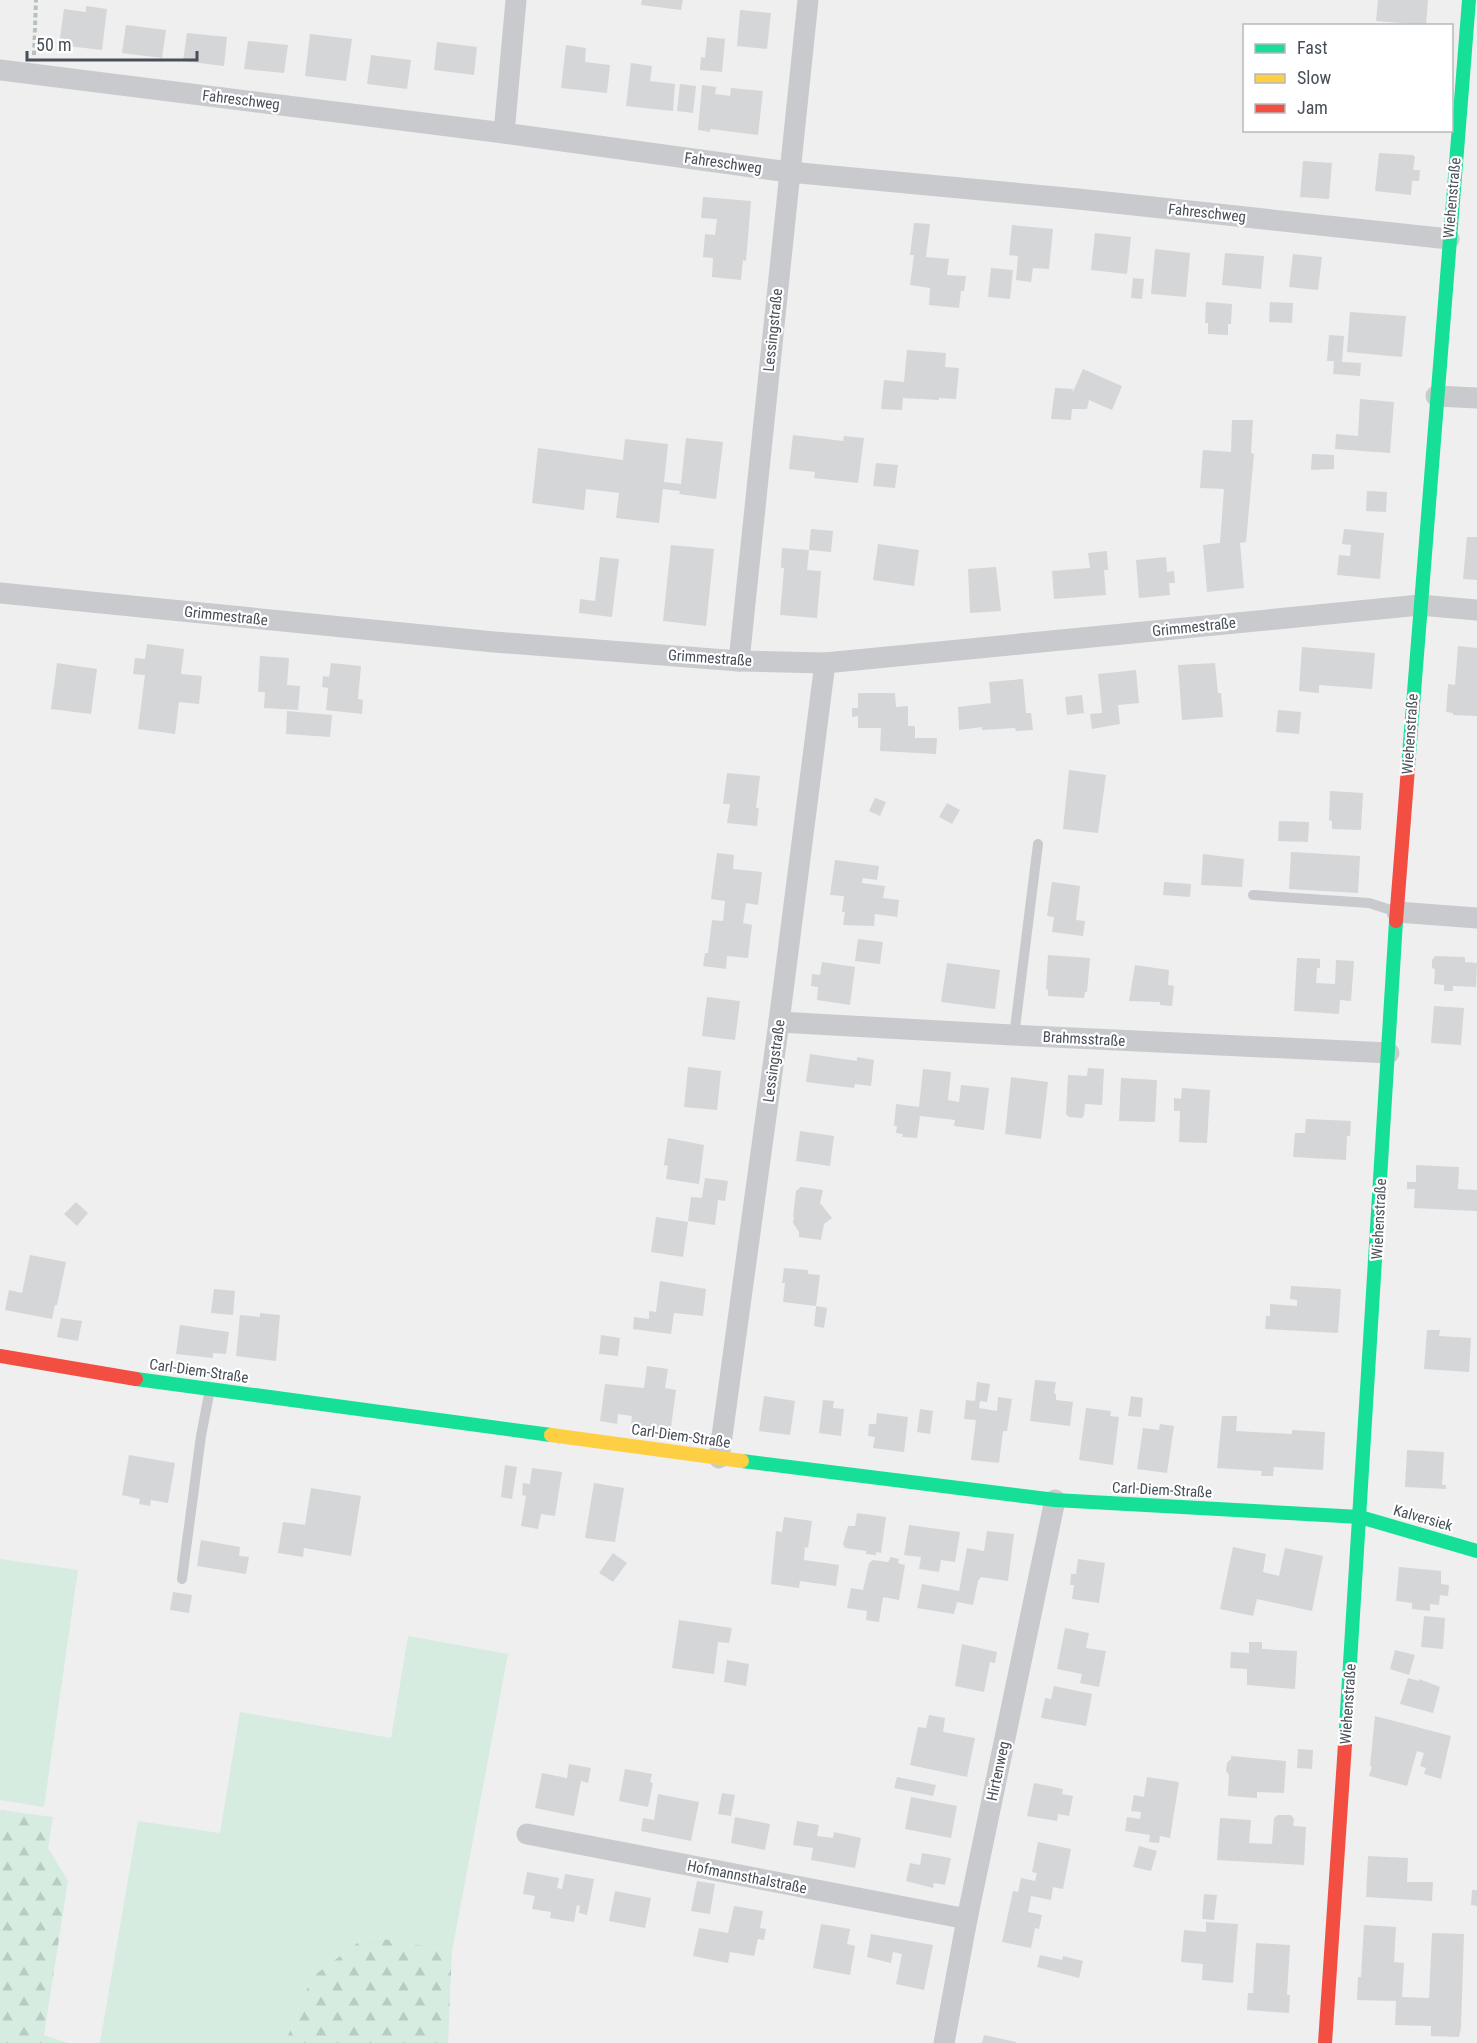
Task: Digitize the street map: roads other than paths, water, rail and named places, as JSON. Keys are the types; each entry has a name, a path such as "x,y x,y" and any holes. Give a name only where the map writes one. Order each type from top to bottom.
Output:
{"street":[{"path":"504,133 516,0"},
{"name":"Lessingstraße","path":"739,661 808,0"},
{"name":"Wiehenstraße","path":"1325,2043 1397,912 1469,0"},
{"name":"Fahreschweg","path":"0,70 504,133 789,172 1449,238"},
{"path":"1436,396 1477,398"},
{"name":"Grimmestraße","path":"0,593 494,642 739,661 825,663 1420,605 1477,610"},
{"name":"Lessingstraße","path":"719,1458 779,1022 825,663"},
{"path":"1397,912 1477,918"},
{"name":"Brahmsstraße","path":"779,1022 1014,1036 1389,1053"},
{"name":"Carl-Diem-Straße","path":"0,1356 122,1377 719,1458 1055,1500 1360,1517"},
{"name":"Hirtenweg","path":"944,2043 967,1919 1055,1500"},
{"name":"Kalversiek","path":"1360,1517 1477,1551"},
{"name":"Hofmannsthalstraße","path":"527,1834 967,1919"}],"lane":[{"path":"1014,1036 1038,844"},
{"path":"1253,895 1369,903 1397,912"},
{"path":"182,1579 201,1436 210,1389"}]}
